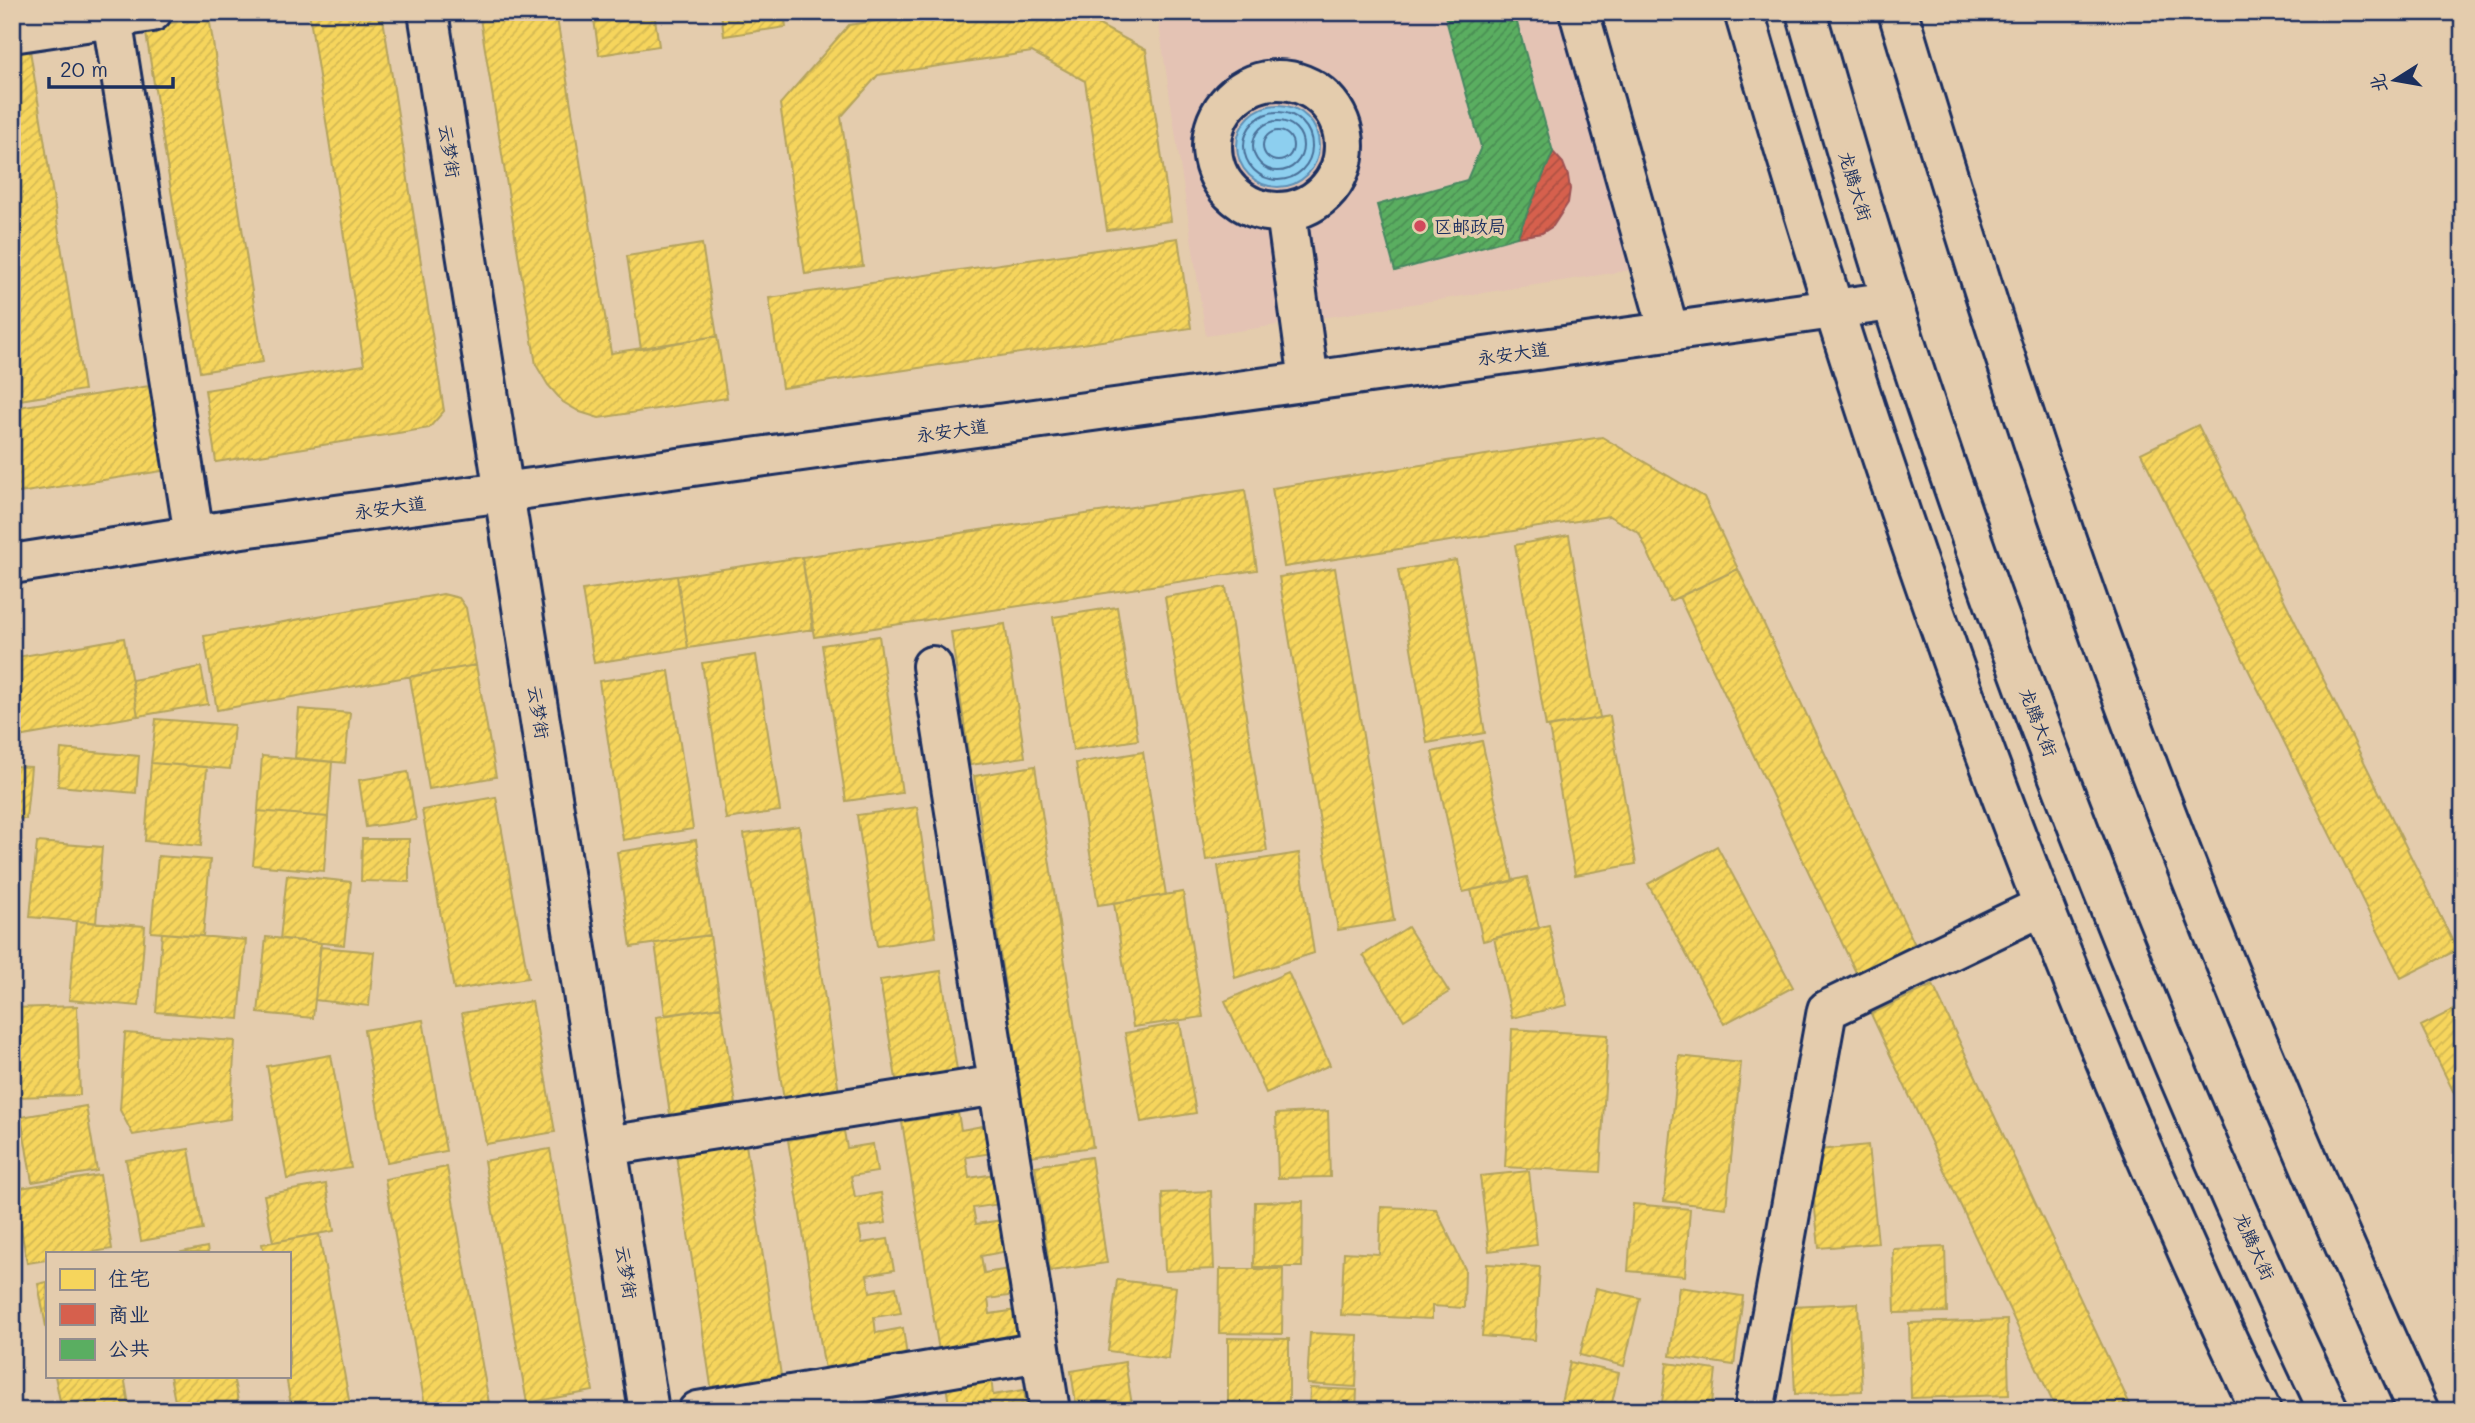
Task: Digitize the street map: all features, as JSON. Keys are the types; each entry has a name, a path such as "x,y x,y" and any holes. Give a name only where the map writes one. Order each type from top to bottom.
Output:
{"main road":[{"path":"12,33 112,15 152,12"},
{"name":"云梦街","path":"428,12 649,1411"},
{"path":"1579,12 1669,331"},
{"path":"1744,12 1796,193 1871,429 1943,638 2043,906 2148,1160 2260,1411"},
{"name":"龙腾大街","path":"1806,12 1892,301 1999,618 2107,900 2205,1136 2329,1411"},
{"path":"1898,12 2006,363 2151,772 2241,1003 2337,1231 2419,1411"},
{"path":"112,15 194,535"},
{"path":"1286,213 1309,381"},
{"name":"永安大道","path":"12,564 194,535 1892,301"},
{"path":"932,666 1050,1411"},
{"path":"1754,1411 1827,1010 2043,906"},
{"path":"607,1146 998,1085"},
{"path":"698,1411 1040,1352"}],"shaded area":[{"path":"1157,12 1598,12 1661,228 1657,266 1206,336"}],"water":[{"path":"1278,105 1294,108 1307,117 1316,130 1319,146 1316,162 1307,175 1294,184 1278,187 1262,184 1249,175 1240,162 1237,146 1240,130 1249,117 1262,108"}],"building: 住宅":[{"path":"309,12 382,12 444,411 429,428 216,462 205,390 364,365"},
{"path":"479,12 556,12 611,353 717,336 727,398 599,418 580,412 563,402 548,385 536,365"},
{"path":"593,12 654,12 659,46 599,55"},
{"path":"721,12 784,12 786,27 724,36"},
{"path":"846,12 886,12 847,18"},
{"path":"934,12 1075,12 1146,50 1171,221 1107,230 1085,81 1032,52 878,75 841,117 863,266 805,274 780,104 849,25"},
{"path":"209,17 263,362 200,372 145,27"},
{"path":"29,44 84,390 19,400 12,354 12,47"},
{"path":"1178,238 1191,328 782,388 769,298"},
{"path":"702,244 717,336 641,349 627,256"},
{"path":"156,385 169,470 12,494 12,408"},
{"path":"2198,425 2457,950 2401,978 2141,453"},
{"path":"1602,437 1704,497 1738,569 1670,601 1639,533 1609,516 1284,567 1272,488"},
{"path":"1245,490 1257,570 814,637 802,557"},
{"path":"1569,535 1600,718 1546,727 1515,545"},
{"path":"802,557 814,629 688,648 677,576"},
{"path":"1456,560 1485,733 1427,743 1398,570"},
{"path":"1335,568 1394,921 1338,930 1279,577"},
{"path":"1738,569 1917,949 1858,977 1679,597"},
{"path":"677,576 688,648 594,663 582,590"},
{"path":"1226,587 1267,851 1206,860 1165,597"},
{"path":"443,594 459,598 466,608 476,665 217,710 204,636"},
{"path":"1117,607 1138,740 1073,750 1053,617"},
{"path":"1005,624 1025,757 970,765 951,632"},
{"path":"879,636 902,793 846,801 822,645"},
{"path":"124,638 138,716 12,738 12,658"},
{"path":"756,655 780,811 726,819 702,663"},
{"path":"476,665 496,777 429,789 410,677"},
{"path":"201,667 208,704 138,716 132,680"},
{"path":"669,671 693,829 623,840 599,681"},
{"path":"299,709 350,713 345,763 295,758"},
{"path":"1610,716 1636,864 1575,875 1549,727"},
{"path":"156,719 234,725 230,769 151,763"},
{"path":"1482,741 1513,881 1463,892 1432,752"},
{"path":"61,749 139,756 136,793 58,786"},
{"path":"1143,752 1166,895 1098,905 1076,763"},
{"path":"262,756 332,762 328,817 258,811"},
{"path":"151,763 207,767 201,846 145,841"},
{"path":"12,766 31,767 26,819 12,818"},
{"path":"1035,766 1093,1147 1030,1156 974,776"},
{"path":"408,772 416,820 366,827 359,780"},
{"path":"496,797 528,978 454,990 422,810"},
{"path":"917,807 936,937 877,946 857,815"},
{"path":"258,811 328,817 324,871 253,865"},
{"path":"799,826 840,1099 785,1107 744,834"},
{"path":"362,839 409,839 409,882 361,881"},
{"path":"696,840 710,935 631,947 617,852"},
{"path":"37,842 102,847 96,923 30,917"},
{"path":"1717,846 1793,987 1724,1024 1648,884"},
{"path":"1299,853 1314,953 1235,978 1218,866"},
{"path":"158,856 210,860 203,936 151,932"},
{"path":"287,875 351,882 344,945 280,939"},
{"path":"1527,877 1539,928 1483,941 1471,890"},
{"path":"1183,892 1203,1017 1133,1027 1114,903"},
{"path":"76,921 145,926 139,1006 69,1000"},
{"path":"1549,925 1567,1005 1512,1018 1494,938"},
{"path":"1408,927 1449,992 1404,1020 1363,955"},
{"path":"162,933 246,940 239,1019 156,1012"},
{"path":"710,935 721,1007 665,1015 655,943"},
{"path":"266,937 321,943 313,1018 258,1013"},
{"path":"320,947 374,952 369,1006 315,1000"},
{"path":"941,971 958,1076 897,1085 880,980"},
{"path":"1288,972 1330,1065 1266,1093 1225,1001"},
{"path":"1933,985 2133,1411 2057,1411 1871,1014"},
{"path":"532,1001 555,1132 486,1144 462,1013"},
{"path":"2463,1005 2463,1111 2421,1026"},
{"path":"77,1006 80,1095 15,1097 12,1008"},
{"path":"721,1007 737,1111 671,1121 656,1017"},
{"path":"423,1020 446,1151 387,1162 364,1030"},
{"path":"1180,1023 1196,1113 1141,1122 1125,1033"},
{"path":"1512,1029 1608,1035 1600,1172 1505,1167"},
{"path":"125,1033 235,1041 230,1119 133,1135 120,1110"},
{"path":"331,1055 351,1168 287,1179 267,1066"},
{"path":"1679,1056 1741,1063 1726,1208 1664,1201"},
{"path":"86,1106 97,1171 32,1182 21,1117"},
{"path":"1328,1111 1330,1177 1278,1178 1276,1114"},
{"path":"958,1113 961,1130 988,1125 992,1153 966,1157 969,1178 995,1174 1000,1204 973,1208 976,1224 1002,1220 1008,1251 981,1256 984,1273 1010,1269 1015,1295 988,1299 990,1314 1017,1310 1021,1338 939,1351 902,1122"},
{"path":"844,1131 847,1148 873,1144 877,1172 851,1176 855,1197 881,1193 886,1223 859,1227 862,1243 888,1239 894,1270 867,1275 870,1292 896,1287 901,1313 874,1317 876,1333 903,1328 907,1357 825,1370 788,1140"},
{"path":"745,1138 782,1382 712,1392 675,1148"},
{"path":"1868,1145 1878,1243 1819,1248 1809,1151"},
{"path":"189,1149 203,1230 141,1241 126,1160"},
{"path":"550,1149 593,1391 527,1403 484,1161"},
{"path":"1091,1157 1107,1263 1050,1271 1035,1166"},
{"path":"447,1167 490,1409 482,1411 426,1411 385,1179"},
{"path":"1529,1171 1537,1245 1489,1251 1480,1176"},
{"path":"100,1175 112,1249 93,1252 46,1252 46,1260 27,1263 14,1189"},
{"path":"326,1184 334,1231 273,1242 264,1195"},
{"path":"1211,1191 1214,1269 1165,1271 1162,1193"},
{"path":"1303,1201 1302,1267 1254,1267 1255,1202"},
{"path":"1633,1204 1690,1209 1685,1276 1628,1271"},
{"path":"1381,1207 1436,1209 1465,1269 1464,1308 1432,1306 1432,1319 1341,1315 1344,1252 1379,1254"},
{"path":"319,1234 351,1411 292,1411 286,1378 290,1378 290,1252 264,1252 262,1244"},
{"path":"207,1247 208,1252 182,1252"},
{"path":"1945,1247 1947,1312 1895,1313 1893,1249"},
{"path":"1487,1264 1540,1267 1535,1340 1482,1336"},
{"path":"1220,1269 1283,1269 1282,1334 1219,1333"},
{"path":"1117,1280 1176,1287 1168,1359 1108,1351"},
{"path":"46,1282 46,1327 38,1284"},
{"path":"1679,1287 1743,1296 1734,1365 1670,1356"},
{"path":"1596,1288 1640,1298 1624,1366 1580,1355"},
{"path":"1858,1303 1862,1391 1795,1394 1791,1306"},
{"path":"2007,1320 2009,1395 1911,1398 1909,1323"},
{"path":"1310,1333 1358,1335 1356,1387 1307,1384"},
{"path":"1228,1338 1289,1339 1289,1411 1228,1411"},
{"path":"1125,1362 1133,1411 1077,1411 1071,1371"},
{"path":"1570,1362 1619,1373 1610,1411 1559,1411"},
{"path":"1667,1363 1716,1370 1711,1411 1661,1411"},
{"path":"991,1377 993,1395 1024,1390 1027,1411 950,1411 946,1385"},
{"path":"55,1378 124,1378 130,1411 62,1411"},
{"path":"170,1378 233,1378 240,1411 177,1411"},
{"path":"1310,1388 1357,1390 1356,1411 1309,1411"},
{"path":"880,1395 882,1411 833,1411 831,1403"},
{"path":"1854,1402 1854,1411 1776,1411 1776,1405"},
{"path":"915,1406 916,1411 887,1411"}],"building: 商业":[{"path":"1553,152 1563,163 1568,176 1568,203 1553,226 1542,233 1517,237"}],"building: 公共":[{"path":"1444,12 1514,12 1553,152 1517,237 1395,271 1377,205 1467,180 1481,147"}],"place":[{"name":"区邮政局","path":"1420,226"}]}
